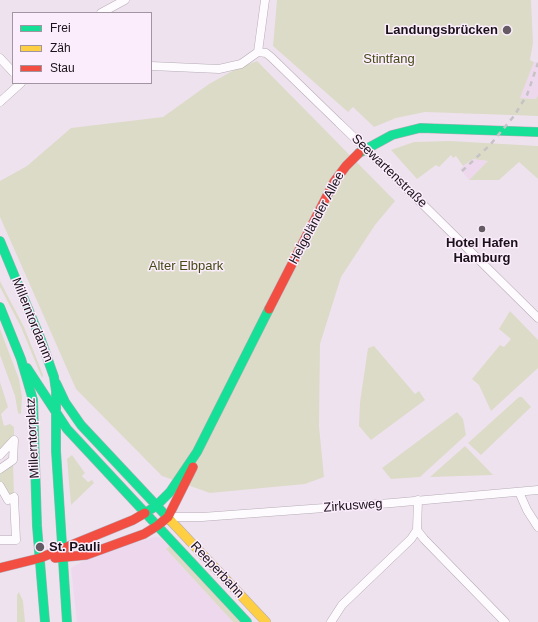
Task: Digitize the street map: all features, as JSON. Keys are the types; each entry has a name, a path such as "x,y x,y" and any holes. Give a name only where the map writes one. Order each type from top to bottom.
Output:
{"main road":[{"name":"Helgoländer Allee","path":"157,526 168,517 184,488 197,452 321,205 334,182 346,166 359,153 392,135 420,128 538,132"},
{"name":"Millerntordamm","path":"0,241 41,340 54,377"},
{"name":"Millerntordamm","path":"0,307 21,360"},
{"name":"Millerntorplatz","path":"21,360 67,429 157,526"},
{"name":"Millerntorplatz","path":"21,360 31,392 34,409 37,526 45,622"},
{"name":"Millerntorplatz","path":"54,377 56,451 67,622"},
{"path":"54,377 65,402 81,425 168,517"},
{"name":"Helgoländer Allee","path":"145,513 156,506 170,492 197,452"},
{"path":"0,568 40,558 145,513"},
{"name":"Reeperbahn","path":"168,517 266,622"},
{"path":"40,558 63,558 86,555 144,534 157,526"},
{"name":"Reeperbahn","path":"157,526 247,622"}],"street":[{"path":"103,12 125,0"},
{"path":"152,66 219,69 241,64 258,52 265,0"},
{"name":"Seewartenstraße","path":"258,52 266,53 271,57 538,318"},
{"path":"0,58 12,71"},
{"path":"0,102 20,84"},
{"path":"0,455 14,440 13,460 0,469"},
{"path":"0,486 8,500 14,497 16,540 0,540"},
{"name":"Zirkusweg","path":"168,517 292,510 538,490"},
{"path":"519,492 527,510 538,528"},
{"path":"332,622 342,605 411,539 417,530 418,500"},
{"path":"417,530 505,622"}],"shaded area":[{"path":"534,62 538,62 538,95 536,99 519,98"},
{"path":"473,159 488,161 469,180 460,169"},
{"path":"159,537 169,546 166,549 233,622 77,622 71,568 102,553"}],"green space":[{"name":"Stintfang","path":"277,0 531,0 533,43 530,60 534,62 520,98 536,99 538,95 538,116 425,112 396,118 374,127 353,107 348,112 273,46"},
{"name":"Alter Elbpark","path":"257,61 395,201 375,225 341,277 320,344 319,426 324,477 305,484 210,493 162,476 76,389 0,217 0,181 27,166 71,128 163,117 209,84 236,69"},
{"path":"450,141 538,146 538,179 519,162 499,180 469,180 488,161 473,159 463,166 456,156 453,158 451,155 439,167 436,165 417,179 391,150 414,142"},
{"path":"0,281 24,327 43,375 42,378 21,327 0,287"},
{"path":"510,311 538,340 538,368 491,411 479,385 472,379 500,345 504,347 511,339 499,329"},
{"path":"0,329 19,379 22,397 21,414 18,413 15,396 0,355"},
{"path":"374,346 415,394 419,391 425,400 371,440 359,426 360,402 368,348"},
{"path":"0,382 8,407 1,414 4,426 10,424 14,427 14,440 0,455"},
{"path":"519,397 522,397 531,407 481,455 468,443"},
{"path":"457,412 463,419 466,435 420,477 391,479 382,468"},
{"path":"465,446 493,475 430,477"},
{"path":"72,455 85,473 82,476 88,482 92,480 94,483 71,505 67,459"},
{"path":"13,460 14,497 8,500 0,486 0,469"},
{"path":"169,546 241,622 233,622 166,549"},
{"path":"19,592 23,601 25,622 17,622 17,595"}],"railway":[{"path":"462,171 490,145 514,116 527,95 538,63"}],"traffic: fast":[{"path":"359,153 392,135 420,128 538,132"},
{"path":"0,241 41,340 54,377 56,391 56,451 67,622"},
{"path":"0,307 21,359 33,400 37,526 45,622"},
{"path":"145,513 156,506 170,492 197,452 269,309"},
{"path":"27,368 67,429 247,622"},
{"path":"56,383 65,402 81,425 171,521"}],"traffic: slow":[{"path":"171,521 266,622"}],"traffic: jam":[{"path":"269,309 334,182 346,166 359,153"},
{"path":"55,558 86,555 144,534 157,526 168,517 193,467"},
{"path":"0,568 40,558 133,520 145,513"}],"place":[{"name":"Landungsbrücken","path":"507,30"},
{"name":"Hotel Hafen Hamburg","path":"482,229"},
{"name":"St. Pauli","path":"40,547"}]}
